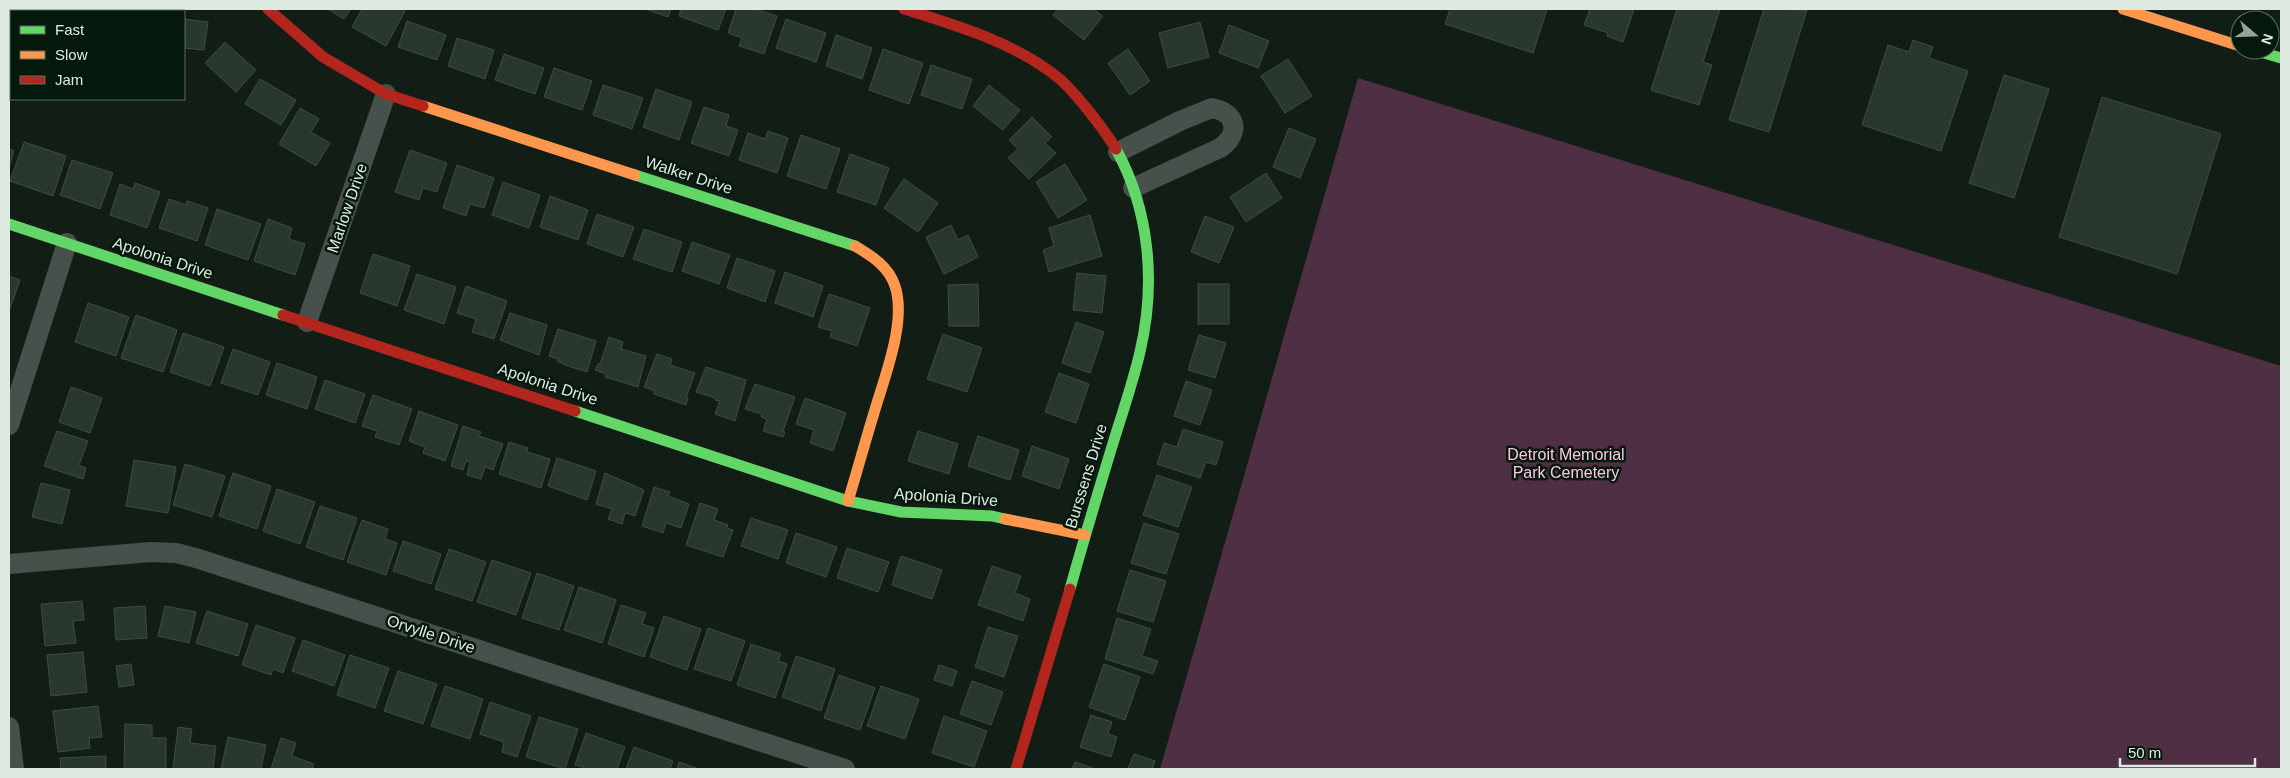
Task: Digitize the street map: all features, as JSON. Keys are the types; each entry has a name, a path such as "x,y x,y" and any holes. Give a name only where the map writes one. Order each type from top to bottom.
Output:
{"street":[{"name":"Walker Drive","path":"268,9 288,29 323,57 386,94 853,245 874,256 887,269 894,281 899,304 897,323 893,349 848,501"},
{"name":"Burssens Drive","path":"904,9 1000,43 1059,79 1118,152 1133,188 1146,233 1150,279 1148,317 1140,352 1016,769"},
{"path":"2122,9 2230,43"},
{"name":"Marlow Drive","path":"308,322 386,94"},
{"path":"1118,152 1182,120 1212,108 1228,114 1232,121 1234,132 1229,141 1220,148 1133,188"},
{"name":"Apolonia Drive","path":"9,224 848,501 901,512 992,516 1085,535"},
{"path":"9,425 67,243"},
{"name":"Orvylle Drive","path":"9,564 151,552 196,558 845,769"},
{"path":"9,727 14,769"}],"green space":[{"name":"Detroit Memorial Park Cemetery","path":"1358,78 2281,366 2281,769 1160,769"}],"building":[{"path":"328,9 351,9 344,19"},
{"path":"362,9 402,9 405,11 386,46 352,27"},
{"path":"645,9 671,9 668,17"},
{"path":"681,9 726,9 718,30 679,16"},
{"path":"736,9 755,9 777,16 764,54 739,46 742,38 728,33"},
{"path":"1058,9 1093,9 1103,16 1084,40 1053,15"},
{"path":"1450,9 1547,9 1533,53 1445,24"},
{"path":"1590,9 1634,9 1623,42 1607,36 1608,33 1584,25"},
{"path":"1677,9 1720,9 1703,62 1712,65 1699,105 1651,90"},
{"path":"1764,9 1807,10 1769,132 1729,120"},
{"path":"185,19 208,22 204,50 185,48"},
{"path":"786,19 826,33 816,62 776,48"},
{"path":"407,21 446,35 437,60 398,47"},
{"path":"1200,22 1209,57 1168,68 1159,33"},
{"path":"1229,25 1269,41 1258,68 1219,53"},
{"path":"836,35 872,48 862,79 826,66"},
{"path":"457,38 494,50 485,79 448,66"},
{"path":"1913,40 1933,47 1929,58 1968,71 1941,151 1862,125 1888,45 1909,52"},
{"path":"225,42 256,70 236,92 205,63"},
{"path":"883,49 923,63 909,104 869,90"},
{"path":"1128,49 1150,81 1130,95 1108,63"},
{"path":"504,54 544,68 535,94 495,80"},
{"path":"1288,59 1312,96 1285,113 1261,76"},
{"path":"931,65 972,79 962,109 921,95"},
{"path":"554,68 592,81 582,110 544,97"},
{"path":"2004,75 2049,89 2014,198 1969,183"},
{"path":"260,79 296,100 281,125 245,104"},
{"path":"603,85 643,98 632,129 593,115"},
{"path":"989,85 1020,110 1003,130 973,106"},
{"path":"656,89 692,102 679,140 643,127"},
{"path":"2102,97 2221,134 2177,274 2059,237"},
{"path":"704,107 729,115 726,126 738,130 729,156 691,143"},
{"path":"300,108 319,119 311,132 330,143 316,166 279,144"},
{"path":"1032,117 1052,137 1045,143 1056,153 1029,179 1008,158 1018,149 1009,140"},
{"path":"1289,128 1316,139 1300,178 1273,167"},
{"path":"768,131 788,138 777,173 739,160 748,133 765,139"},
{"path":"801,135 840,149 826,189 787,176"},
{"path":"24,142 66,156 53,196 10,181"},
{"path":"9,149 14,151 9,167"},
{"path":"410,150 447,163 437,192 423,188 419,200 395,192"},
{"path":"850,154 889,168 876,205 837,192"},
{"path":"72,160 113,173 100,209 60,195"},
{"path":"1065,164 1087,200 1058,218 1036,182"},
{"path":"457,165 494,178 484,208 470,204 466,216 443,208"},
{"path":"1266,173 1282,198 1246,222 1230,197"},
{"path":"904,179 938,203 918,232 884,208"},
{"path":"503,182 540,195 529,228 492,215"},
{"path":"135,183 160,192 147,228 110,215 120,184 133,189"},
{"path":"550,196 588,210 578,240 540,227"},
{"path":"169,199 186,205 187,201 208,208 197,241 159,228"},
{"path":"217,209 261,224 248,260 205,245"},
{"path":"597,214 634,227 623,257 587,244"},
{"path":"1090,215 1102,256 1049,272 1043,250 1054,246 1049,228"},
{"path":"1205,216 1234,227 1219,263 1191,252"},
{"path":"268,219 292,228 289,239 305,244 295,275 254,261"},
{"path":"951,225 958,240 968,235 978,257 944,274 926,237"},
{"path":"644,229 682,242 672,272 633,259"},
{"path":"692,242 730,255 719,284 682,271"},
{"path":"373,254 410,266 397,306 360,293"},
{"path":"737,258 775,271 765,302 727,288"},
{"path":"785,272 823,286 813,317 775,303"},
{"path":"1077,273 1106,276 1102,313 1073,310"},
{"path":"417,274 456,287 444,324 404,310"},
{"path":"9,276 20,280 9,311"},
{"path":"978,284 979,326 949,326 948,285"},
{"path":"1198,284 1229,284 1229,324 1198,324"},
{"path":"466,286 507,301 494,339 472,332 476,319 457,313"},
{"path":"829,294 870,308 857,346 830,337 832,331 818,327"},
{"path":"88,303 129,317 116,356 75,342"},
{"path":"510,313 547,325 539,355 500,340"},
{"path":"136,315 177,330 163,372 121,358"},
{"path":"1076,322 1104,332 1090,373 1062,363"},
{"path":"558,329 596,341 587,372 568,366 557,361 558,359 549,356"},
{"path":"183,333 224,347 210,386 170,372"},
{"path":"943,334 982,348 967,392 927,379"},
{"path":"1199,335 1226,343 1215,378 1188,370"},
{"path":"609,337 623,342 621,349 646,356 638,387 605,377 606,374 595,370 598,364 600,364"},
{"path":"233,349 270,362 258,395 221,383"},
{"path":"657,354 672,359 670,365 695,373 686,398 688,398 686,405 654,394 655,391 644,387"},
{"path":"277,363 317,377 307,409 266,395"},
{"path":"706,367 746,380 735,421 715,414 720,401 696,392"},
{"path":"1059,373 1089,384 1076,423 1045,412"},
{"path":"325,380 365,394 355,423 315,409"},
{"path":"1186,381 1212,390 1200,425 1174,416"},
{"path":"755,384 795,397 783,431 785,432 783,437 763,431 767,419 761,417 762,414 745,409"},
{"path":"71,387 102,398 90,433 59,422"},
{"path":"373,395 412,409 399,445 375,437 377,431 362,426"},
{"path":"805,398 846,413 833,451 810,443 814,430 796,424"},
{"path":"419,411 458,425 445,461 423,453 425,447 409,441"},
{"path":"463,426 481,432 479,436 503,444 493,470 485,467 481,479 467,475 470,462 466,461 463,470 451,466"},
{"path":"1183,429 1223,442 1216,465 1206,462 1200,478 1157,464 1164,443 1177,447"},
{"path":"57,431 88,441 79,465 86,468 83,479 44,466"},
{"path":"918,431 958,444 949,474 908,461"},
{"path":"978,436 1019,450 1010,480 968,466"},
{"path":"509,442 528,448 527,452 550,459 541,488 499,474"},
{"path":"1032,446 1069,459 1059,489 1022,476"},
{"path":"557,458 596,471 587,500 548,486"},
{"path":"134,460 176,467 168,513 126,506"},
{"path":"185,464 225,476 212,517 173,505"},
{"path":"233,473 271,486 257,529 219,516"},
{"path":"605,473 644,490 635,516 625,513 622,524 608,519 612,509 596,504"},
{"path":"1157,475 1192,487 1178,527 1143,515"},
{"path":"41,483 70,490 62,524 32,517"},
{"path":"654,487 670,492 668,496 689,504 681,528 666,523 663,533 642,526"},
{"path":"277,489 315,502 300,544 263,531"},
{"path":"700,503 718,509 714,520 728,525 727,528 733,530 723,557 686,545"},
{"path":"320,506 357,518 343,560 306,547"},
{"path":"751,518 788,530 778,559 741,546"},
{"path":"362,520 388,529 385,539 397,543 386,575 347,562"},
{"path":"1144,523 1179,534 1166,574 1131,563"},
{"path":"796,533 837,547 826,577 786,563"},
{"path":"403,541 441,554 431,584 393,571"},
{"path":"847,548 889,562 878,592 837,578"},
{"path":"449,549 486,562 472,601 435,589"},
{"path":"901,556 942,570 932,599 892,585"},
{"path":"492,560 531,573 516,615 477,602"},
{"path":"992,566 1021,576 1015,593 1030,599 1023,621 978,605"},
{"path":"1130,570 1166,581 1153,622 1117,611"},
{"path":"537,573 574,586 559,630 522,618"},
{"path":"579,587 616,600 602,643 564,630"},
{"path":"82,601 84,620 73,621 76,643 45,646 41,604"},
{"path":"621,605 646,613 642,624 654,628 644,657 608,644"},
{"path":"145,606 147,638 116,640 114,608"},
{"path":"165,606 196,612 189,643 158,636"},
{"path":"207,611 248,624 238,656 196,643"},
{"path":"664,616 701,629 687,670 650,657"},
{"path":"1117,618 1151,629 1142,656 1158,661 1153,674 1105,659"},
{"path":"256,625 295,638 283,673 273,669 271,675 242,665"},
{"path":"988,627 1018,636 1004,677 975,667"},
{"path":"708,628 745,641 731,681 694,669"},
{"path":"303,640 345,655 334,686 292,671"},
{"path":"751,644 781,654 778,661 787,664 775,698 737,685"},
{"path":"83,652 87,692 51,696 47,655"},
{"path":"350,655 389,668 375,708 337,695"},
{"path":"796,656 835,669 821,711 782,697"},
{"path":"131,664 134,685 119,687 116,666"},
{"path":"1104,664 1140,677 1125,720 1089,707"},
{"path":"939,665 957,671 952,686 934,680"},
{"path":"398,671 437,684 423,724 384,711"},
{"path":"839,675 875,688 860,730 824,718"},
{"path":"972,681 1003,692 991,725 960,714"},
{"path":"445,686 483,699 470,739 431,726"},
{"path":"881,686 919,699 905,739 867,726"},
{"path":"490,702 531,716 517,757 502,752 504,742 480,734"},
{"path":"98,706 102,737 89,738 90,748 58,752 53,711"},
{"path":"1091,715 1112,722 1108,734 1117,737 1111,757 1080,747"},
{"path":"944,716 987,731 974,767 932,753"},
{"path":"539,717 578,729 565,769 526,757"},
{"path":"125,724 152,725 152,738 166,738 166,769 124,769"},
{"path":"178,727 192,729 190,743 216,746 213,769 173,769"},
{"path":"586,733 625,747 617,769 589,769 575,765"},
{"path":"228,737 266,745 261,769 221,769"},
{"path":"281,738 296,743 292,756 314,764 312,769 271,769"},
{"path":"634,747 673,761 670,769 626,769"},
{"path":"1134,754 1155,761 1152,769 1128,769"},
{"path":"106,756 106,769 61,769 60,758"},
{"path":"679,762 699,769 677,769"},
{"path":"1075,762 1095,769 1072,769"}],"traffic: fast":[{"path":"1070,589 1140,352 1148,300 1147,248 1143,223 1136,197 1116,149"},
{"path":"635,175 855,246"},
{"path":"9,224 283,315"},
{"path":"575,411 848,501 901,512 992,516 1005,519"}],"traffic: slow":[{"path":"2123,9 2230,43"},
{"path":"423,106 635,175"},
{"path":"848,501 893,350 898,316 898,300 895,286 889,273 874,258 855,246"},
{"path":"1005,519 1085,535"}],"traffic: jam":[{"path":"268,9 323,57 386,94 423,106"},
{"path":"904,9 986,37 1026,56 1044,67 1061,80 1075,95 1098,122 1116,149"},
{"path":"283,315 575,411"},
{"path":"1016,769 1070,589"}]}
